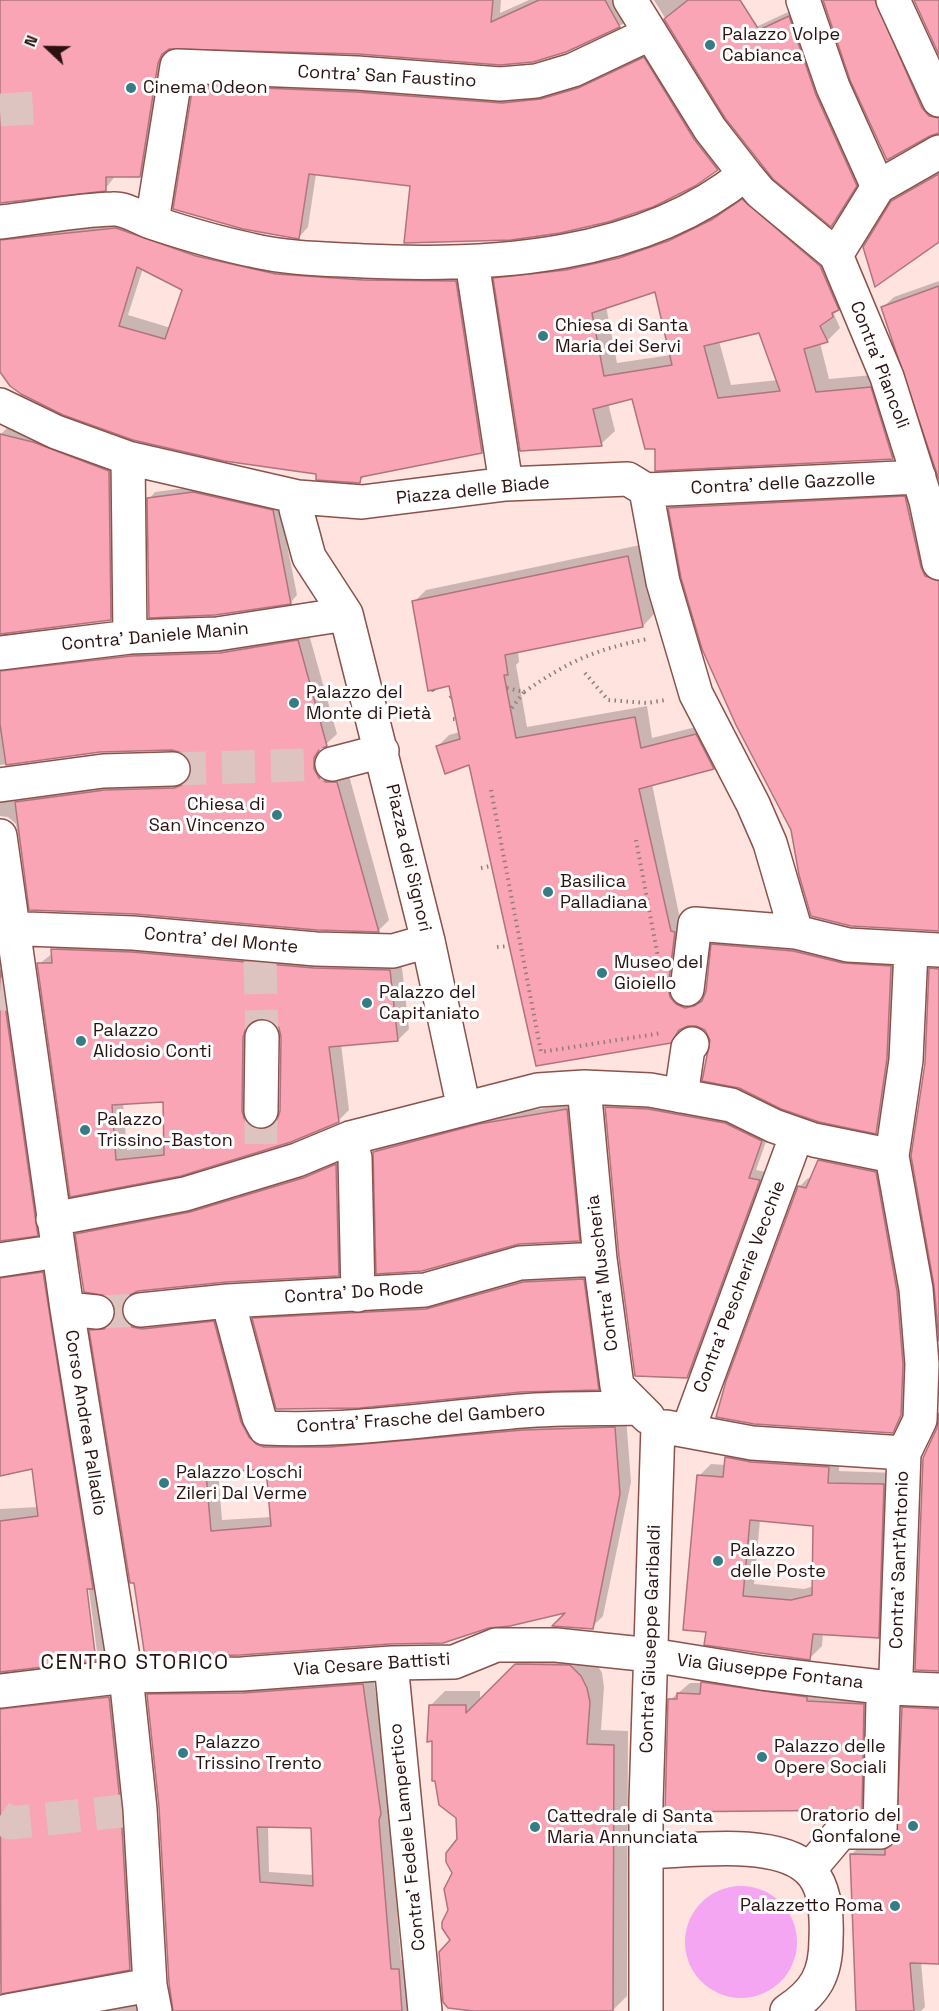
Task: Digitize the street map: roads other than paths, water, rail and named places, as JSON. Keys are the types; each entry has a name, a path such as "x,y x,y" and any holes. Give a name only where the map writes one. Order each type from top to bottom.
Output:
{"street":[{"path":"803,0 833,87 878,187"},
{"path":"893,0 939,100"},
{"path":"640,10 710,129 745,174 760,192 836,255 878,187 939,152"},
{"name":"Contra' San Faustino","path":"152,222 177,66 518,83 537,81 573,70 640,10"},
{"path":"0,222 115,208 208,239 283,257 391,262 472,262 539,255 602,243 674,217 745,174"},
{"name":"Contra' Piancoli","path":"836,255 887,377 928,494 939,562"},
{"path":"472,262 506,484"},
{"name":"Piazza delle Biade","path":"0,405 56,432 128,458 298,497 362,502 506,484 628,479 646,490"},
{"path":"128,458 129,636"},
{"path":"646,490 658,564 696,694 734,765 770,843 796,932"},
{"name":"Contra' delle Gazzolle","path":"646,490 928,494"},
{"path":"298,497 296,509 309,557 345,612"},
{"name":"Contra' Daniele Manin","path":"0,653 129,636 217,634 345,612"},
{"name":"Piazza dei Signori","path":"345,612 382,751 428,941 464,1109"},
{"path":"332,764 382,751"},
{"path":"0,785 103,771 173,770"},
{"name":"Corso Andrea Palladio","path":"0,836 6,927 53,1219 49,1253 82,1311 140,1809 153,1998"},
{"path":"687,989 695,924 796,932 848,945 925,950"},
{"name":"Contra' del Monte","path":"6,927 133,933 260,953 393,951 428,941"},
{"name":"Contra' Sant'Antonio","path":"809,1870 841,1832 880,1832 883,1699 896,1674 919,1432 922,1364 916,1289 887,1155 925,950"},
{"path":"261,1111 262,1037"},
{"path":"681,1096 688,1048 682,1038"},
{"path":"53,1219 185,1194 260,1157 297,1160 351,1138 538,1090 584,1095 650,1090 731,1105 782,1134 887,1155"},
{"name":"Contra' Muscheria","path":"584,1095 600,1259 616,1386 661,1421"},
{"name":"Contra' Pescherie Vecchie","path":"661,1421 782,1134"},
{"path":"351,1138 355,1158 358,1295"},
{"path":"0,1260 49,1253"},
{"name":"Contra' Do Rode","path":"140,1310 228,1301 425,1290 520,1263 600,1259"},
{"name":"Contra' Frasche del Gambero","path":"228,1301 259,1417 265,1428 296,1430 404,1424 524,1411 661,1421"},
{"path":"661,1421 752,1443 919,1432"},
{"name":"Contra' Giuseppe Garibaldi","path":"646,2011 646,1852 651,1655 661,1421"},
{"name":"Via Cesare Battisti","path":"0,1691 126,1676 242,1674 391,1663 454,1662 496,1645 556,1645 651,1655"},
{"name":"Via Giuseppe Fontana","path":"651,1655 762,1673 890,1688 939,1690"},
{"name":"Contra' Fedele Lampertico","path":"391,1663 425,2011"},
{"path":"646,1852 759,1850 789,1857 809,1870 823,1895 826,1936 825,1968 805,2000 786,2011"},
{"path":"7,2011 153,1998"}],"tunnel":[{"path":"0,110 49,107"},
{"path":"173,769 332,764"},
{"path":"260,961 262,1037"},
{"path":"0,994 22,995"},
{"path":"261,1111 261,1144"},
{"path":"97,1312 140,1310"},
{"path":"0,1816 10,1823 140,1809"}],"place":[{"name":"Palazzo Volpe Cabianca","path":"710,45"},
{"name":"Cinema Odeon","path":"131,88"},
{"name":"Chiesa di Santa Maria dei Servi","path":"543,336"},
{"name":"Palazzo del Monte di Pietà","path":"294,703"},
{"name":"Chiesa di San Vincenzo","path":"277,815"},
{"name":"Basilica Palladiana","path":"548,892"},
{"name":"Museo del Gioiello","path":"602,973"},
{"name":"Palazzo del Capitaniato","path":"367,1003"},
{"name":"Palazzo Alidosio Conti","path":"81,1041"},
{"name":"Palazzo Trissino-Baston","path":"85,1130"},
{"name":"Palazzo Loschi Zileri Dal Verme","path":"164,1483"},
{"name":"Palazzo delle Poste","path":"718,1561"},
{"name":"Palazzo Trissino Trento","path":"183,1753"},
{"name":"Palazzo delle Opere Sociali","path":"762,1757"},
{"name":"Oratorio del Gonfalone","path":"913,1826"},
{"name":"Cattedrale di Santa Maria Annunciata","path":"535,1827"},
{"name":"Palazzetto Roma","path":"895,1906"}],"district":[{"name":"CENTRO STORICO","path":"135,1663"}]}
